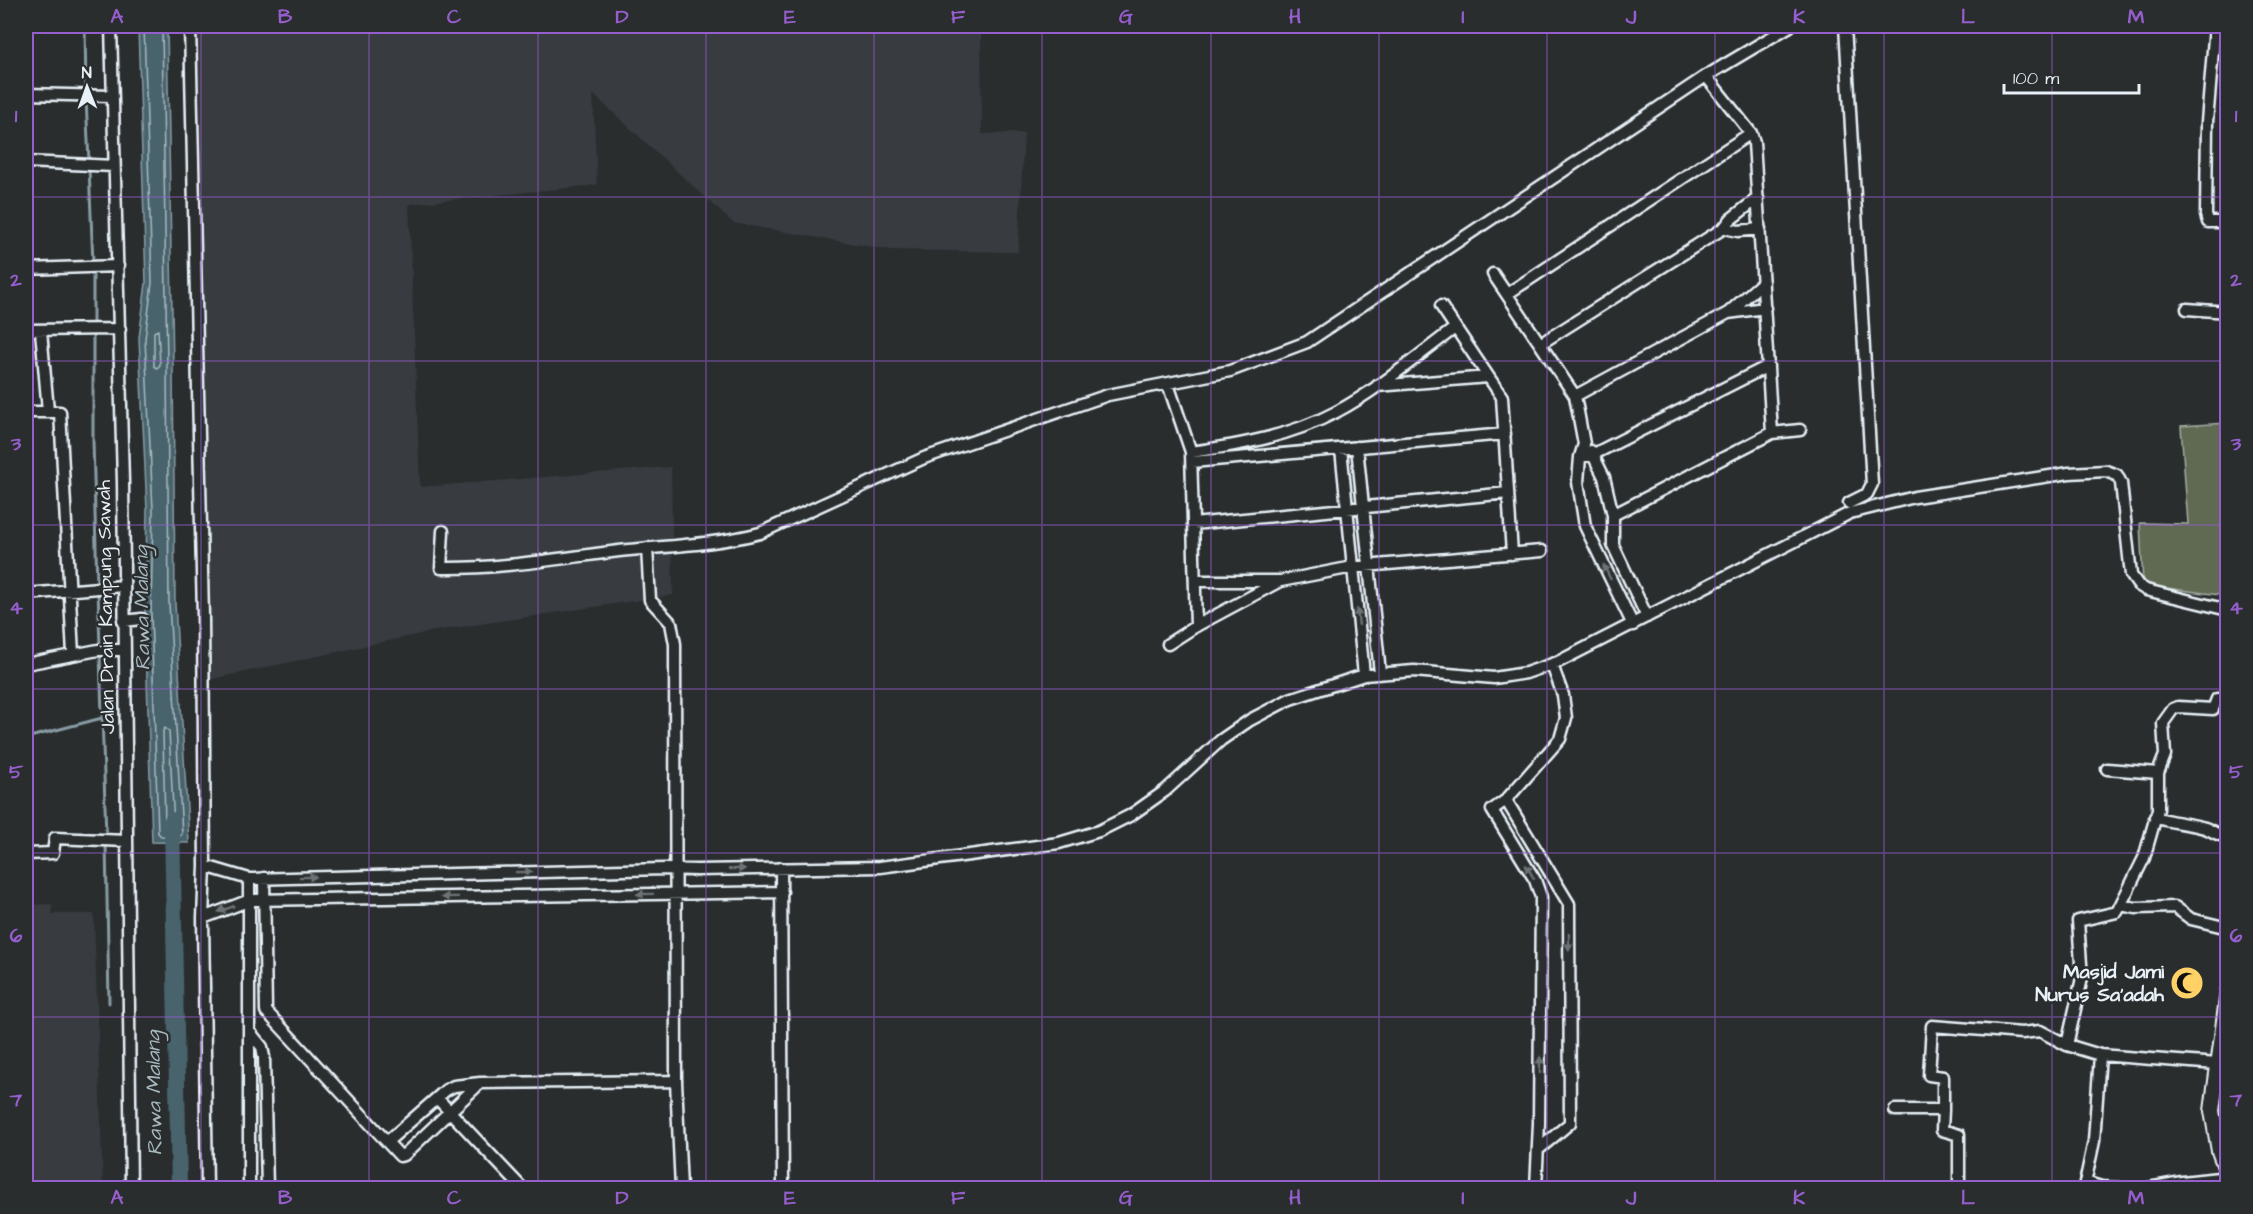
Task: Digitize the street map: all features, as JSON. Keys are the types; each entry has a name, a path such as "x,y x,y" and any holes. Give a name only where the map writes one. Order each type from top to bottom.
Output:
{"street":[{"name":"Jalan Drain Kampung Sawah","path":"111,26 114,166 112,266 126,724 131,1188"},
{"path":"190,26 203,617 205,866 203,918 207,1188"},
{"path":"443,531 441,568 486,567 646,548 685,546 745,537 760,533 924,458 1108,395 1230,371 1306,342 1706,76 1790,26"},
{"path":"1845,26 1872,484 1867,494 1849,503"},
{"path":"2215,26 2208,108 2206,220 2208,222 2228,222"},
{"path":"1706,76 1750,133 1754,142 1772,433"},
{"path":"26,94 112,96"},
{"path":"1507,294 1750,133"},
{"path":"26,162 114,166"},
{"path":"1540,344 1724,228 1731,219 1758,198"},
{"path":"1724,228 1738,231 1760,229"},
{"path":"26,269 112,266"},
{"path":"1493,274 1575,396 1584,444 1580,457 1580,500 1585,526 1633,625"},
{"path":"1575,396 1728,313 1763,282"},
{"path":"1441,306 1502,397 1512,554"},
{"path":"1728,313 1765,308"},
{"path":"2187,309 2228,312"},
{"path":"1191,457 1262,440 1336,412 1377,386 1455,328"},
{"path":"26,330 41,332 115,329"},
{"path":"41,332 48,411"},
{"path":"1580,457 1594,454 1768,366"},
{"path":"1377,386 1488,377"},
{"path":"1168,384 1191,457 1196,626"},
{"path":"26,412 59,411 60,414 73,654"},
{"path":"1613,515 1772,433 1800,430"},
{"path":"1191,457 1341,449 1505,434"},
{"path":"1584,444 1594,454 1604,477 1613,515 1613,545 1647,617"},
{"path":"1357,447 1380,673"},
{"path":"1341,449 1364,675"},
{"path":"205,866 249,879 676,869 880,867 1059,843 1099,831 1131,815 1165,791 1221,740 1250,720 1290,699 1364,675 1380,673 1414,671 1494,678 1526,674 1552,665 1633,625 1850,513 1916,497 2069,473 2106,471 2116,475 2121,483 2131,575 2138,585 2155,592 2228,610"},
{"path":"1193,524 1508,493"},
{"path":"1597,553 1613,545"},
{"path":"646,548 650,600 670,623 675,644 676,1081 681,1188"},
{"path":"1195,581 1281,581 1353,567 1542,551"},
{"path":"1168,644 1196,626 1281,581"},
{"path":"26,594 123,586"},
{"path":"123,621 142,619"},
{"path":"26,664 73,654 123,650"},
{"path":"1536,1188 1539,1149 1541,897 1535,880 1492,810 1506,800 1560,739 1566,718 1563,695 1552,665"},
{"path":"2120,907 2144,858 2158,809 2158,773 2165,755 2163,723 2173,709 2178,707 2213,709 2217,699 2228,699"},
{"path":"2107,769 2158,773"},
{"path":"1506,800 1569,904 1570,1123 1539,1149"},
{"path":"2155,817 2206,828 2220,837 2228,837"},
{"path":"26,854 53,853 55,838 126,841"},
{"path":"779,868 783,1188"},
{"path":"264,878 266,1011 402,1156 480,1083"},
{"path":"249,879 249,1188"},
{"path":"1541,897 1558,886"},
{"path":"203,918 250,900 780,893"},
{"path":"2067,1046 2082,978 2078,921 2120,907 2175,907 2191,919 2228,928"},
{"path":"2157,1188 2192,1180 2228,1176 2212,1111 2228,991"},
{"path":"1959,1188 1959,1135 1942,1130 1943,1077 1929,1075 1931,1027 2022,1033 2040,1031 2067,1046 2100,1055 2217,1064"},
{"path":"249,1031 262,1047 264,1057 267,1188"},
{"path":"2100,1055 2094,1141 2084,1185 2120,1188"},
{"path":"388,1141 454,1086 480,1083 676,1081"},
{"path":"437,1098 522,1188"},
{"path":"1894,1110 1943,1110"}],"shaded area":[{"path":"187,26 981,26 982,134 1024,133 1018,252 890,250 733,223 593,94 597,185 409,204 420,487 671,467 673,595 434,631 203,681"},
{"path":"2219,26 2227,26 2227,55 2216,55"},
{"path":"26,888 27,905 52,904 52,914 94,914 103,1188 26,1188"}],"green space":[{"path":"2227,423 2227,596 2143,585 2140,523 2188,524 2181,426"}],"water":[{"path":"138,26 167,26 175,603 189,843 152,842 145,613 147,510 139,338 146,283"}],"waterway":[{"path":"85,26 86,93"},
{"path":"86,99 89,162"},
{"path":"89,168 93,263"},
{"path":"93,270 93,326"},
{"path":"93,333 97,584"},
{"path":"98,591 100,647"},
{"path":"100,654 106,836"},
{"path":"26,738 102,718"},
{"name":"Rawa Malang","path":"172,820 179,1188"},
{"path":"106,843 109,1003"}],"place":[{"name":"Masjid Jami Nurus Sa'adah","path":"2187,983"}]}
